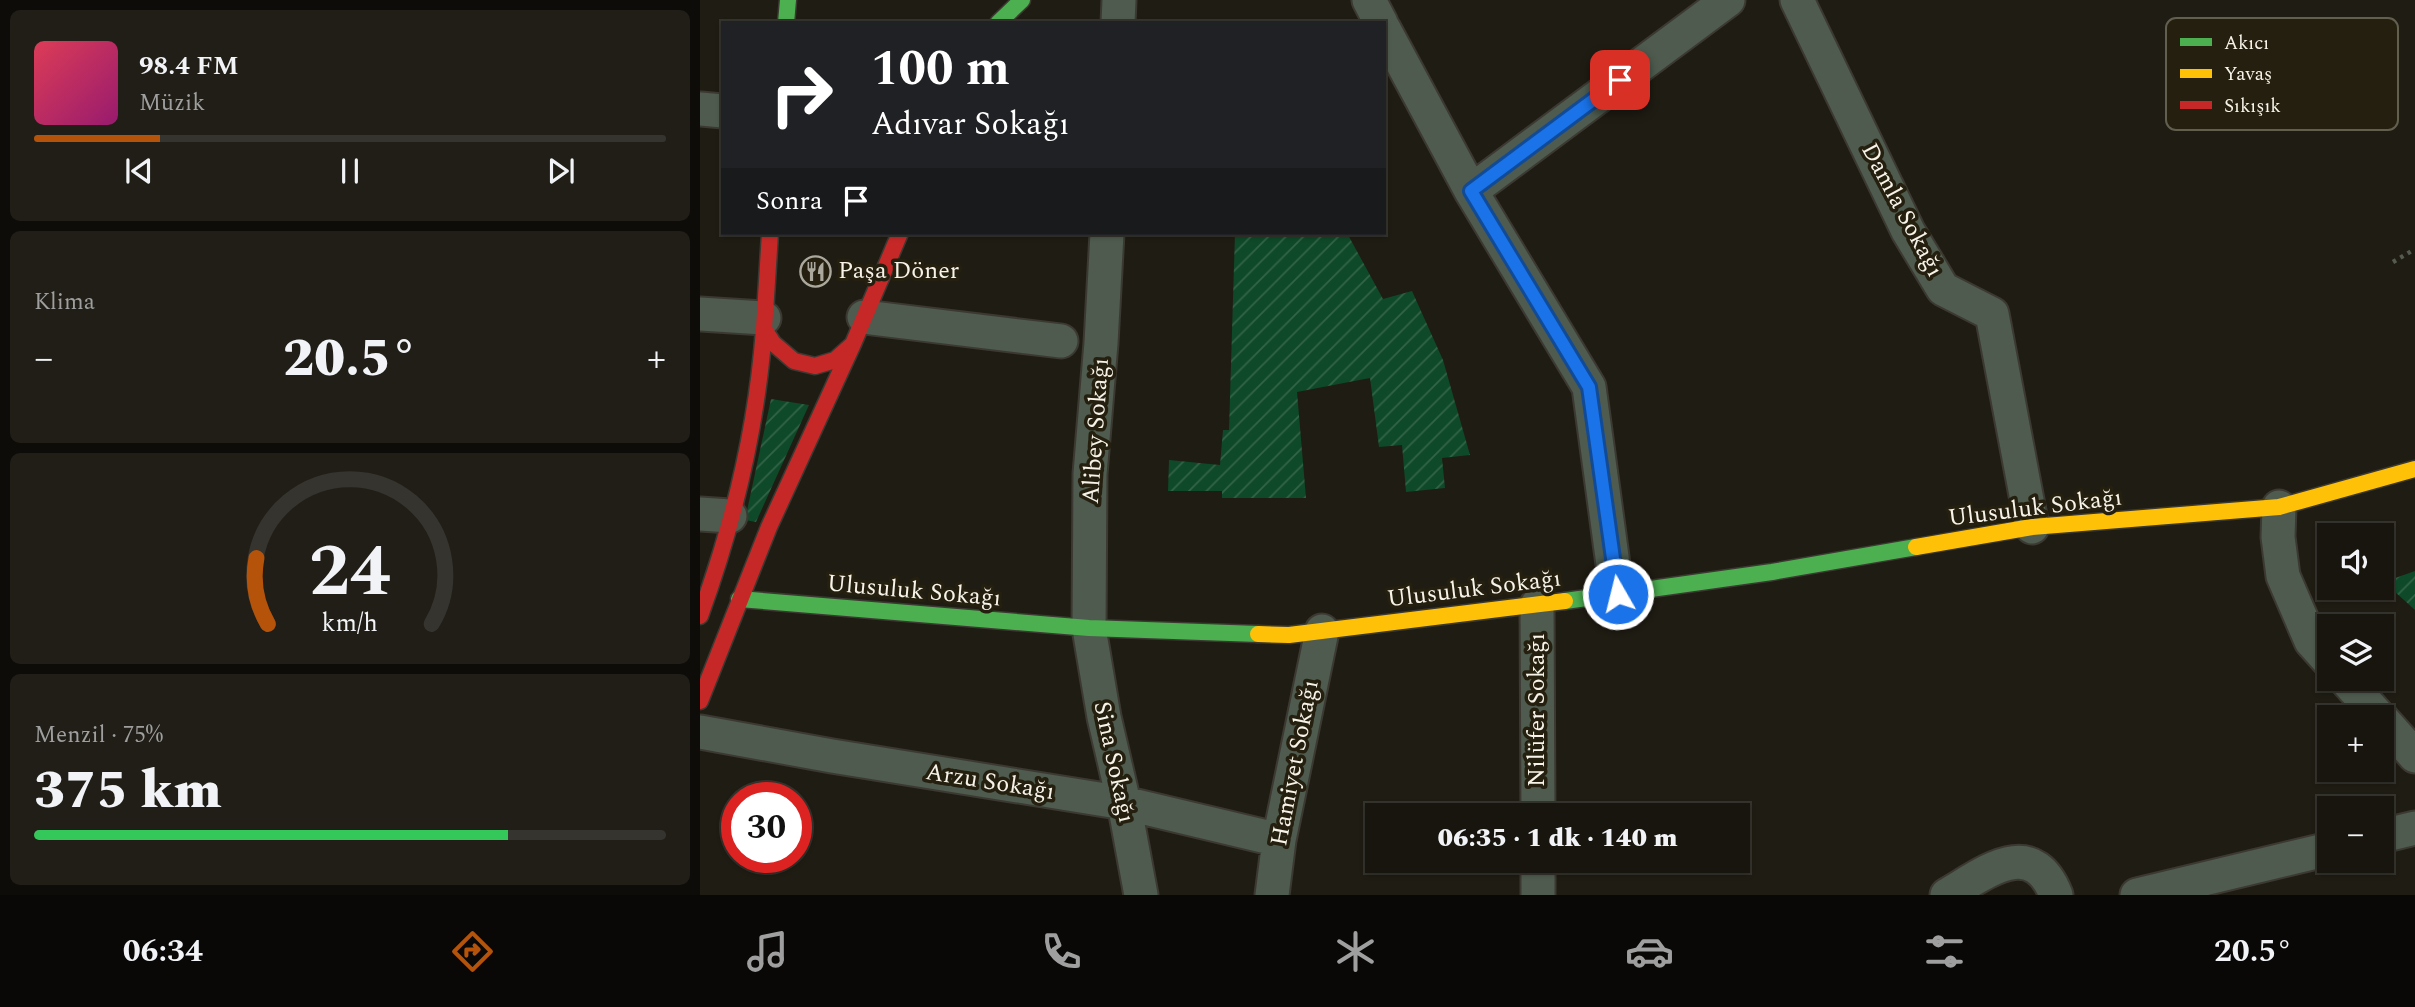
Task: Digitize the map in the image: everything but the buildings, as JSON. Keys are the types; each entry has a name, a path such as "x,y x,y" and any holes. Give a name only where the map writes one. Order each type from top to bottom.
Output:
{"street":[{"path":"786,21 788,0"},
{"path":"992,19 1022,0"},
{"path":"1118,21 1119,0"},
{"path":"1369,0 1380,21"},
{"path":"1471,191 1728,0"},
{"name":"Damla Sokağı","path":"1797,0 1908,231 1943,289 1992,314 2032,527"},
{"path":"1386,33 1471,191 1589,387 1618,594"},
{"path":"700,109 721,111"},
{"path":"700,616 719,564 715,515 760,385 770,235"},
{"path":"700,701 769,527 829,400 899,235"},
{"name":"Alibey Sokağı","path":"1089,628 1090,474 1101,353 1107,235"},
{"path":"700,314 764,324"},
{"path":"764,324 779,350 794,361 806,365 822,365 835,360 859,331"},
{"path":"859,331 1061,341"},
{"name":"Ulusuluk Sokağı","path":"739,598 1089,628 1289,635 1537,605 1772,572 2032,527 2279,507 2415,469"},
{"path":"2279,507 2278,537 2283,576 2311,641 2317,648"},
{"name":"Nilüfer Sokağı","path":"1537,605 1538,803"},
{"name":"Sina Sokağı","path":"1089,628 1104,717 1141,895"},
{"name":"Hamiyet Sokağı","path":"1272,895 1279,840 1322,631"},
{"path":"2356,691 2369,705"},
{"name":"Arzu Sokağı","path":"700,732 832,757 1124,803 1279,840"},
{"path":"2394,732 2415,755"},
{"path":"2394,833 2415,828"},
{"path":"2137,895 2317,852"},
{"path":"1947,895 1985,872 2014,861 2033,864 2042,871 2056,895"},
{"path":"1538,873 1538,895"}],"path":[{"path":"2393,262 2415,249"}],"green space":[{"path":"1235,235 1348,235 1383,299 1412,291 1443,360 1470,455 1442,458 1445,488 1406,492 1402,445 1379,447 1370,378 1297,392 1306,498 1222,498 1222,491 1168,491 1169,460 1220,465 1223,430 1229,430"},
{"path":"771,399 809,405 756,522 745,520"},
{"path":"2415,571 2415,610 2394,591 2394,578"}],"traffic: fast":[{"path":"786,21 788,0"},
{"path":"1000,21 1022,0"},
{"path":"1565,601 1772,572 1916,547"},
{"path":"739,599 1089,628 1258,634"}],"traffic: slow":[{"path":"1916,547 2032,527 2279,507 2415,469"},
{"path":"1258,634 1289,635 1565,601"}],"traffic: jam":[{"path":"770,235 764,329 773,343 794,361 815,366 835,360 853,344 899,235"},
{"path":"700,616 742,475 756,402 764,329"},
{"path":"700,701 769,527 853,344"}],"place":[{"name":"Paşa Döner","path":"815,271"}],"route":[{"path":"1618,594 1589,387 1471,191 1620,80"}]}
